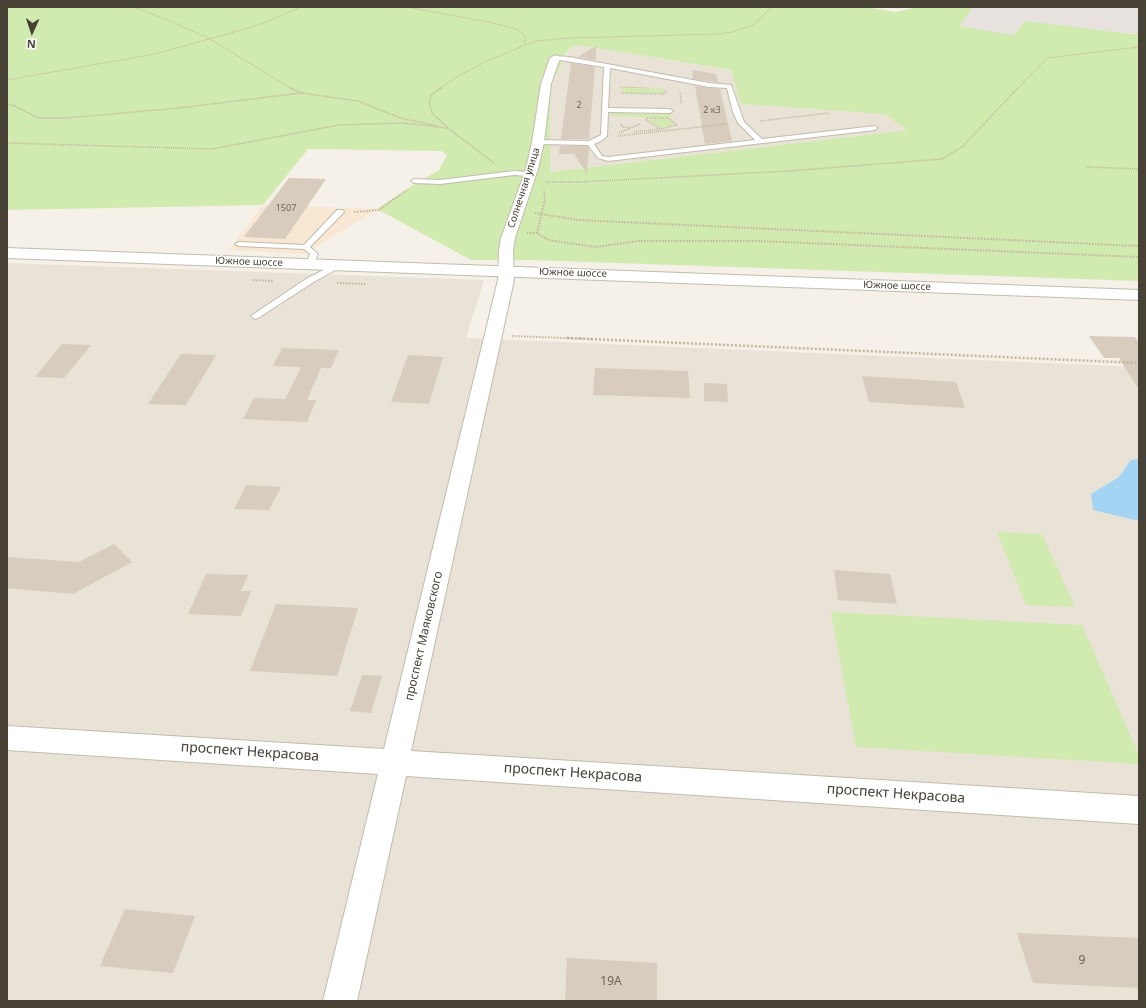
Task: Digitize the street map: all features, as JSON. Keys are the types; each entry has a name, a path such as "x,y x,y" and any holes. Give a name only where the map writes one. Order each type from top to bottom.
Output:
{"street":[{"name":"Солнечная улица","path":"507,271 506,250 510,233 530,174 538,142 546,84 555,58"},
{"name":"Южное шоссе","path":"7,253 1139,295"},
{"name":"проспект Маяковского","path":"340,1001 507,271"},
{"name":"проспект Некрасова","path":"7,738 396,761 1139,810"}],"lane":[{"path":"555,58 569,59 710,85 730,86 736,112 741,123 760,141"},
{"path":"538,142 590,143 605,138 607,66"},
{"path":"605,110 670,111"},
{"path":"590,143 600,157 608,159 875,128"},
{"path":"414,181 440,182 514,172 530,174"},
{"path":"306,247 340,212"},
{"path":"239,244 306,247 314,254 310,264"},
{"path":"255,316 309,281 340,265"}],"path":[{"path":"133,7 166,18 210,39 264,71 287,87 302,93 358,101 400,118 448,128"},
{"path":"7,80 155,54 259,25 301,7"},
{"path":"406,7 489,22 515,29 523,33 526,39 524,45"},
{"path":"514,172 498,166 448,128 432,113 429,102 432,94 457,77 485,62 535,41 559,38 707,36 732,32 753,25 772,7"},
{"path":"620,84 620,93 622,94 666,94 665,87"},
{"path":"620,86 653,88"},
{"path":"7,105 13,106 38,118 66,118 179,108 302,93"},
{"path":"605,138 829,113"},
{"path":"605,138 648,121"},
{"path":"7,143 212,150 339,125 403,123 448,128"},
{"path":"676,126 680,129"},
{"path":"631,128 636,134"},
{"path":"634,132 661,129"},
{"path":"1086,168 1139,169"},
{"path":"340,212 369,212 379,210 415,185 425,182"},
{"path":"537,233 541,214 578,220 1139,246"},
{"path":"510,233 537,233 548,240 596,247 639,241 759,241 1139,257"},
{"path":"492,335 1139,363"}],"shaded area":[{"path":"973,7 1139,7 1139,33 1014,35 959,26"},
{"path":"578,45 731,70 741,104 885,114 907,130 549,172 550,106 552,84 569,50"},
{"path":"263,205 377,209 305,254 229,250"},
{"path":"7,263 484,280 466,338 1139,367 1139,1001 7,1001"}],"green space":[{"path":"7,7 865,7 896,12 917,7 973,7 959,26 1014,35 1025,21 1133,34 1139,33 1139,281 530,260 471,260 377,209 439,170 447,155 441,151 308,149 263,205 7,210","holes":["578,45 731,70 741,104 884,114 907,130 550,172 550,106 552,84 568,50"]},
{"path":"622,87 648,89 663,88 664,93 623,93"},
{"path":"611,114 674,114 669,118 611,116"},
{"path":"667,119 675,125 661,128 648,120"},
{"path":"997,532 1042,534 1075,607 1026,605"},
{"path":"831,612 1082,625 1139,755 1139,764 856,747"}],"water":[{"path":"1139,459 1139,521 1093,510 1091,494 1119,477 1131,460"}],"building":[{"path":"596,46 596,60 578,57"},
{"path":"571,63 595,67 589,139 561,139"},
{"path":"692,70 716,74 718,82 693,79"},
{"path":"695,86 720,89 732,141 705,144"},
{"path":"560,146 587,146 589,149 587,174 574,154 559,154"},
{"path":"289,178 326,179 285,239 244,237"},
{"path":"1089,336 1135,337 1139,343 1139,390 1119,358 1104,358"},
{"path":"62,344 91,345 64,378 35,377"},
{"path":"282,348 339,350 331,368 321,368 307,400 316,400 307,422 243,419 254,398 285,399 301,367 273,366"},
{"path":"181,354 216,355 186,405 148,404"},
{"path":"408,355 443,357 429,404 391,402"},
{"path":"595,368 688,371 690,398 593,395"},
{"path":"862,376 956,382 965,408 869,402"},
{"path":"704,383 727,384 728,402 704,401"},
{"path":"246,485 281,487 269,510 234,509"},
{"path":"114,544 132,562 73,594 7,588 7,557 79,562"},
{"path":"834,570 890,574 897,604 838,600"},
{"path":"206,574 248,575 241,591 251,591 241,616 188,614"},
{"path":"276,604 358,608 337,676 250,671"},
{"path":"362,675 382,676 371,713 350,711"},
{"path":"125,909 195,916 173,973 100,966"},
{"path":"1017,933 1139,938 1139,988 1033,983"},
{"path":"567,958 657,963 657,1001 565,1001"}]}
